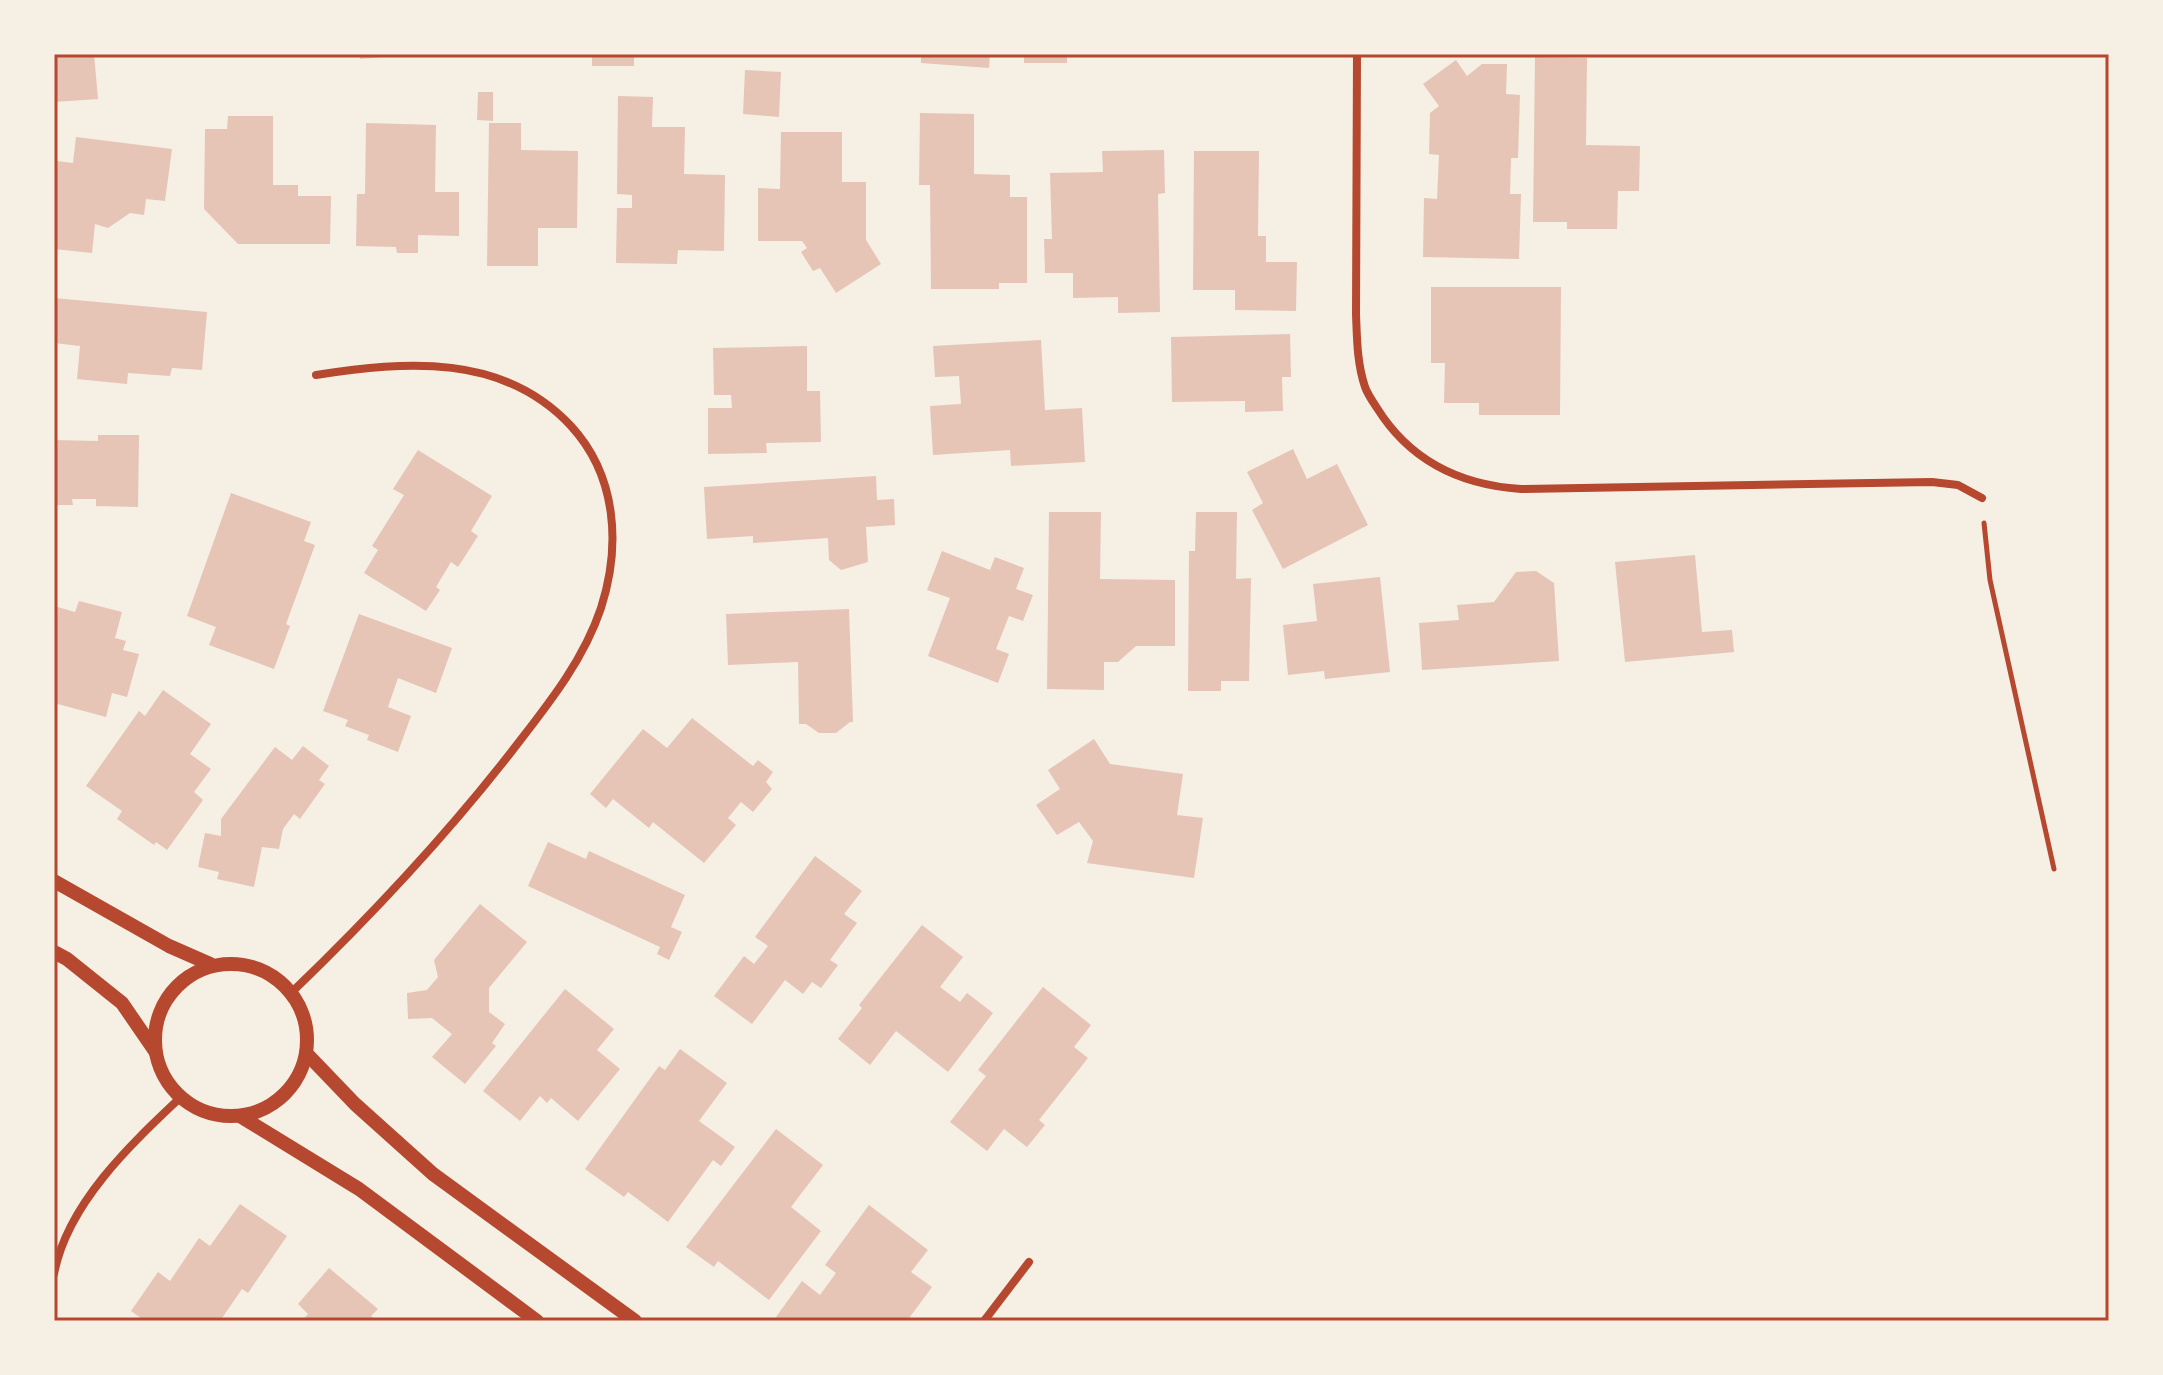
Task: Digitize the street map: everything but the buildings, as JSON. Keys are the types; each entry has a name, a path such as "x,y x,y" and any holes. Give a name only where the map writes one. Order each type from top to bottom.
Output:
{"street":[{"path":"1357,54 1357,355 1366,389 1388,425 1412,451 1442,470 1499,488 1932,482 1958,485 1982,498"},
{"path":"292,992 404,878 476,796 547,706 583,651 601,607 613,537 606,486 596,460 566,421 520,386 466,371 415,365 361,368 316,375"},
{"path":"54,881 169,946 210,964 246,964 268,972 292,992 299,1002 308,1041 304,1068 281,1099 262,1110 240,1116 201,1110 180,1098 161,1070 156,1051 156,1026 164,1003 179,984 210,964"},
{"path":"54,952 122,1003 156,1051"},
{"path":"307,1054 355,1104 433,1174 635,1321"},
{"path":"54,1274 72,1222 100,1181 180,1098"},
{"path":"240,1116 359,1189 537,1321"},
{"path":"984,1321 1029,1262"}],"path":[{"path":"1982,498 1990,580 2054,869"}]}
